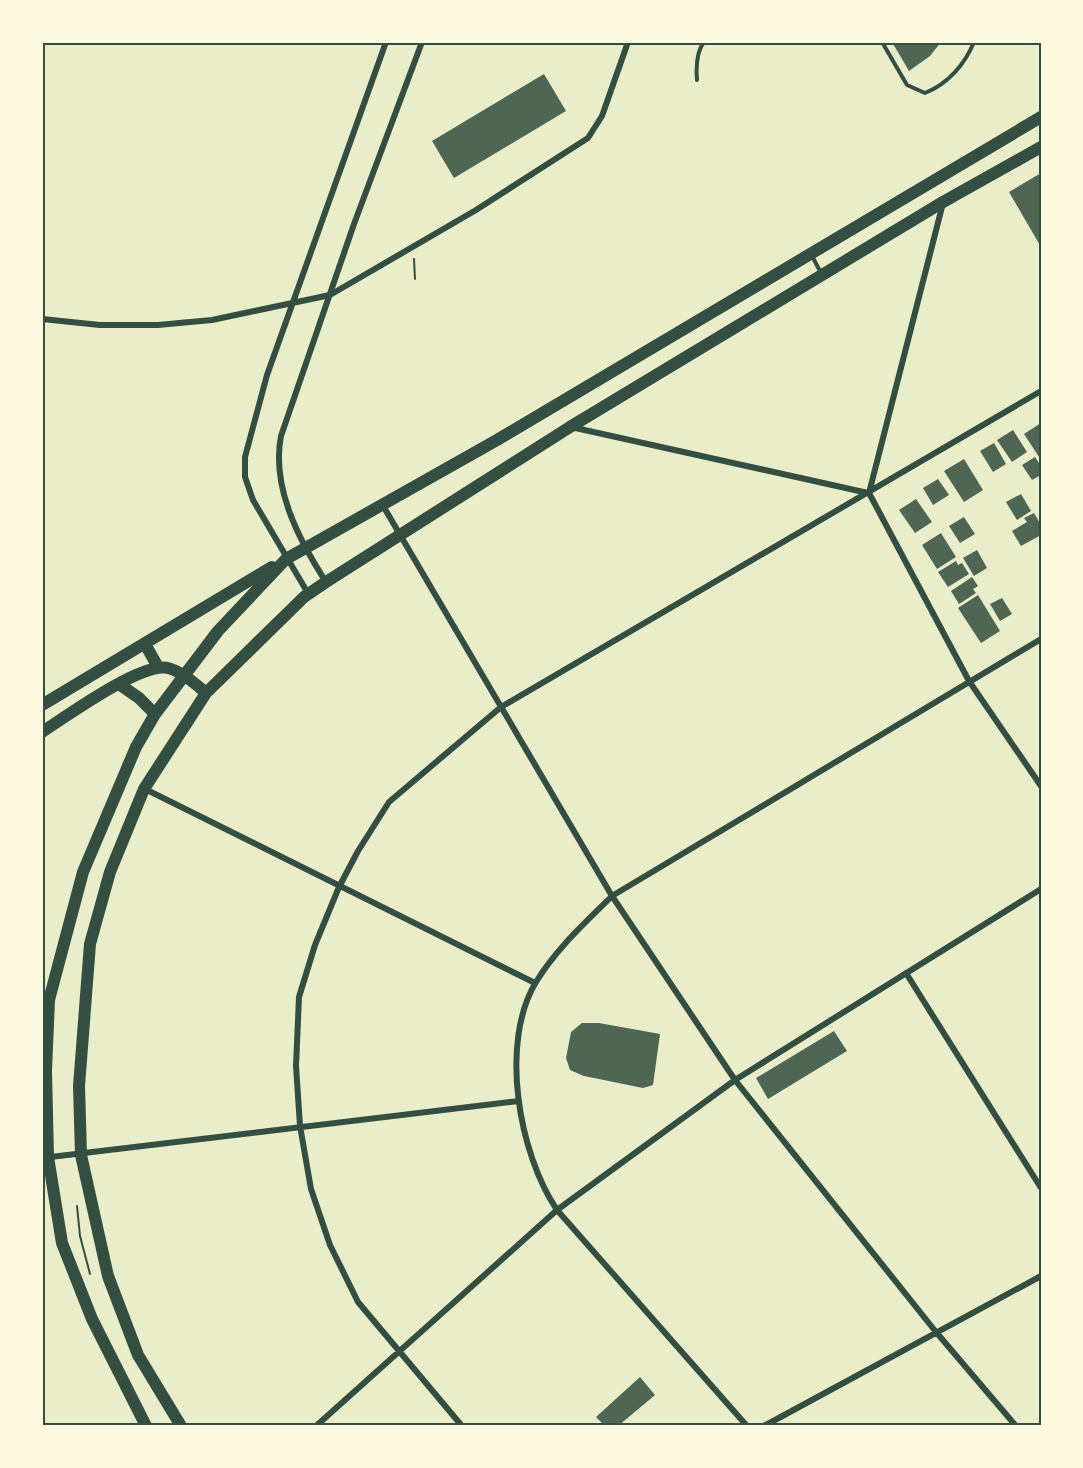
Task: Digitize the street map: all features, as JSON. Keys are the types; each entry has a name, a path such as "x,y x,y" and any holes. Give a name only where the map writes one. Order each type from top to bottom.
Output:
{"main road":[{"path":"42,705 286,559 497,440 1041,117"},
{"path":"181,1426 134,1345 108,1276 81,1155 79,1086 90,944 110,872 144,789 206,693 309,595 326,582 570,427 943,202 1041,147"},
{"path":"146,1426 92,1319 62,1243 45,1158 49,1000 62,943 83,872 136,747 182,675 218,631 286,559"},
{"path":"145,644 158,667"},
{"path":"42,732 118,684 138,673 158,667 169,668 182,675 206,693"},
{"path":"118,684 139,698 155,714"}],"street":[{"path":"309,595 253,500 245,477 245,457 267,375 386,42"},
{"path":"326,582 305,549 278,479 277,456 281,436 330,295 422,42"},
{"path":"42,319 100,325 159,326 212,320 330,295 413,247 588,138 602,116 628,42"},
{"path":"943,202 869,493 969,681 1041,786"},
{"path":"462,1426 358,1302 330,1245 311,1189 300,1126 296,1066 299,997 315,945 339,887 389,802 501,707 1041,391"},
{"path":"570,427 869,493"},
{"path":"382,504 612,896 735,1080 936,1332 1016,1426"},
{"path":"747,1426 557,1210 545,1192 531,1157 519,1101 516,1070 520,1025 535,983 569,938 612,896 1041,639"},
{"path":"144,789 535,983"},
{"path":"316,1426 557,1210 735,1080 1041,889"},
{"path":"906,973 1041,1188"},
{"path":"45,1158 519,1101"},
{"path":"764,1426 1041,1276"}],"lane":[{"path":"698,80 696,68 700,47 704,42"},
{"path":"882,42 907,85 925,93 936,89 966,61 974,42"},
{"path":"810,253 823,276"}],"path":[{"path":"413,247 416,279"},
{"path":"85,1227 78,1204 80,1236 90,1275"}],"building":[{"path":"892,42 941,42 930,56 909,71"},
{"path":"544,74 566,111 454,178 432,141"},
{"path":"1041,173 1041,247 1009,192"},
{"path":"1041,423 1041,460 1024,434"},
{"path":"1013,430 1027,452 1012,462 997,440"},
{"path":"994,443 1006,464 993,472 980,451"},
{"path":"1035,457 1041,466 1041,475 1032,480 1022,465"},
{"path":"964,459 983,490 964,502 944,471"},
{"path":"938,479 949,495 933,505 923,488"},
{"path":"1021,494 1031,511 1017,520 1006,502"},
{"path":"916,499 932,522 915,533 899,510"},
{"path":"1034,513 1041,525 1041,535 1021,546 1012,531 1027,522 1024,518"},
{"path":"964,517 975,534 960,543 949,526"},
{"path":"941,533 956,557 937,569 922,545"},
{"path":"977,550 987,568 974,576 963,558"},
{"path":"956,561 958,565 962,563 969,574 948,587 938,572"},
{"path":"972,577 978,586 973,589 976,593 959,604 951,591"},
{"path":"978,595 1000,631 981,643 958,608"},
{"path":"1002,598 1012,614 1000,621 990,604"},
{"path":"582,1023 599,1023 660,1034 653,1085 643,1088 584,1076 570,1070 566,1058 571,1032"},
{"path":"834,1031 847,1051 768,1099 756,1078"},
{"path":"640,1377 655,1395 618,1426 605,1426 596,1417"}]}
